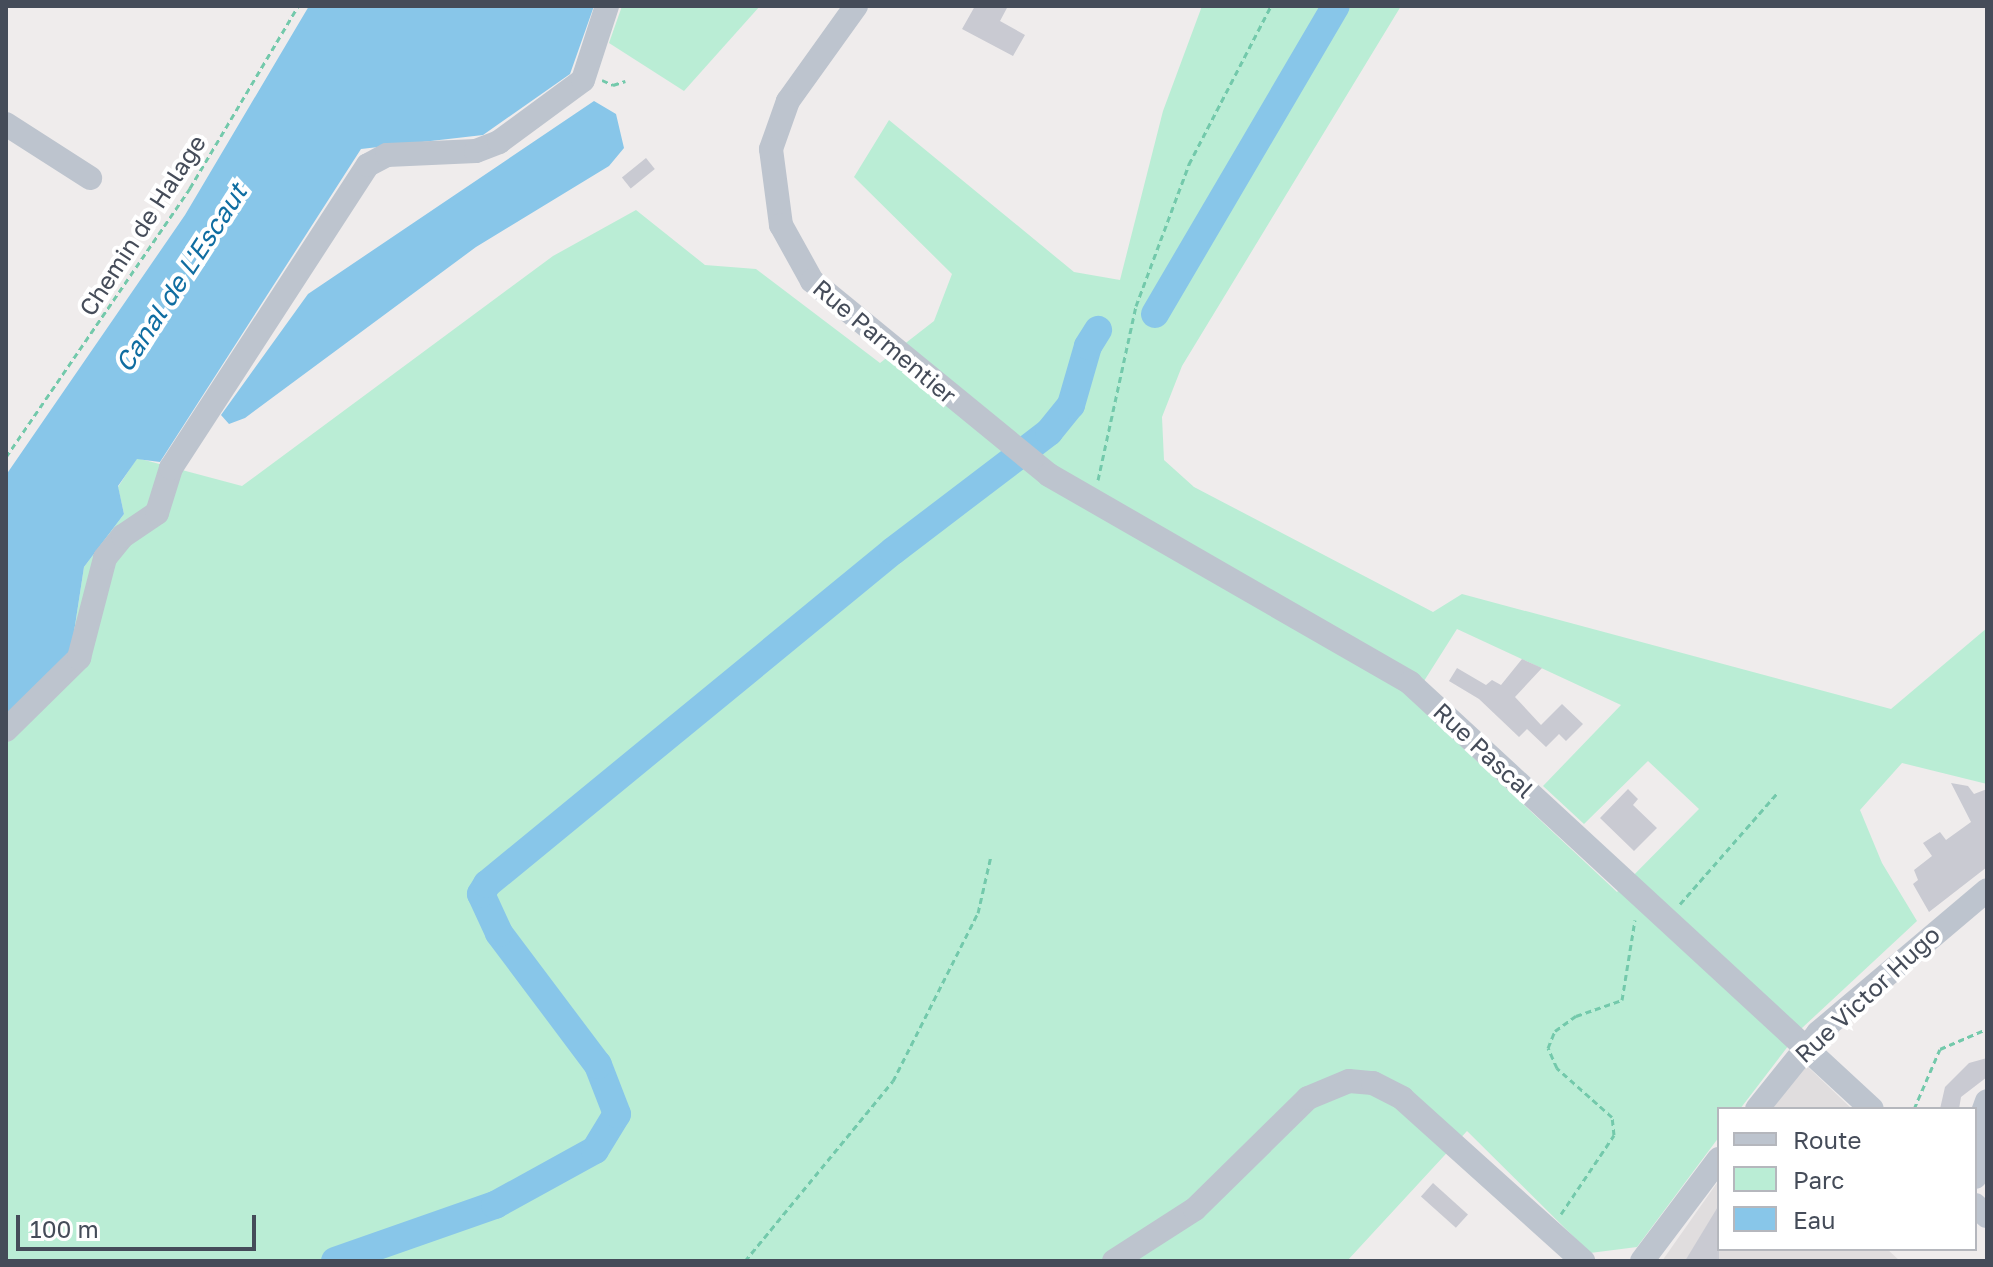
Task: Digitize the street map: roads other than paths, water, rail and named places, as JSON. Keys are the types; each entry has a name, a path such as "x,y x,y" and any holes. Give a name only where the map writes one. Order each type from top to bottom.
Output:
{"street":[{"path":"6,730 79,658 105,558 123,536 157,513 165,477 368,165 387,155 492,146 570,93 588,73 607,6"},
{"name":"Rue Parmentier","path":"856,6 776,124 769,159 781,225 802,268 829,298 1039,468"},
{"path":"6,124 90,178"},
{"name":"Rue Pascal","path":"1039,468 1410,683 1870,1107"},
{"name":"Rue Victor Hugo","path":"1759,1107 1804,1047 1987,890"},
{"path":"1114,1261 1195,1209 1308,1098 1349,1081 1373,1083 1402,1098 1583,1261"},
{"path":"1977,1174 1986,1158 1979,1123 1987,1101"},
{"path":"1642,1261 1717,1162"}],"water":[{"name":"Canal de L'Escaut","path":"309,6 594,6 570,74 483,135 361,149 160,462 137,459 118,486 124,514 84,567 70,658 6,720 6,475 185,215"},
{"path":"594,101 616,114 624,148 609,166 476,247 245,418 229,424 221,415 308,294"}],"waterway":[{"path":"1155,314 1336,6"},
{"path":"335,1261 495,1205 595,1150 617,1114 598,1065 499,933 481,894 487,884 893,551 1049,432 1071,405 1088,346 1098,330"}]}
